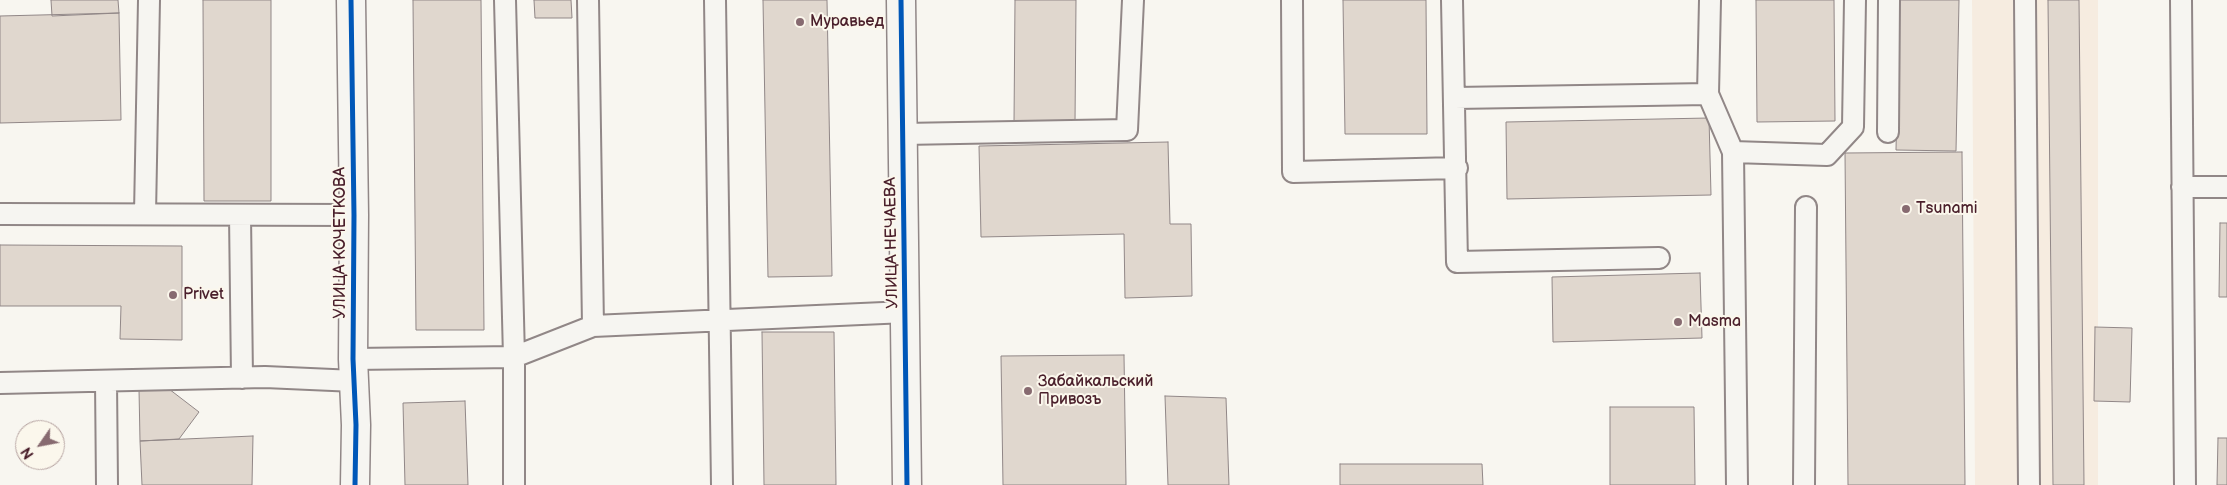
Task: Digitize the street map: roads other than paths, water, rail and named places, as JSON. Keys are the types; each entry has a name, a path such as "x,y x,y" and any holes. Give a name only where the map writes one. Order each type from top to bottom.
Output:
{"street":[{"name":"УЛИЦА КОЧЕТКОВА","path":"351,0 355,485"},
{"name":"УЛИЦА НЕЧАЕВА","path":"901,0 907,485"}],"lane":[{"path":"145,214 150,0"},
{"path":"505,0 514,357 514,485"},
{"path":"588,0 593,326"},
{"path":"715,0 722,485"},
{"path":"903,134 1127,130 1133,0"},
{"path":"1292,0 1293,172 1457,168"},
{"path":"1452,0 1457,168 1457,262 1659,258"},
{"path":"1710,0 1708,94 1733,152 1737,485"},
{"path":"1733,152 1827,154 1853,127 1854,0"},
{"path":"1888,0 1888,132"},
{"path":"2025,0 2030,485"},
{"path":"2181,0 2185,485"},
{"path":"1455,98 1708,94"},
{"path":"2182,186 2227,187"},
{"path":"1804,485 1806,207"},
{"path":"0,214 354,215"},
{"path":"240,215 242,378"},
{"path":"0,383 242,378 354,370 514,357 593,326 906,312"},
{"path":"106,381 107,485"}],"place":[{"name":"Муравьед","path":"800,22"},
{"name":"Tsunami","path":"1906,209"},
{"name":"Privet","path":"173,295"},
{"name":"Masma","path":"1678,322"},
{"name":"Забайкальский Привозъ","path":"1028,391"}]}
